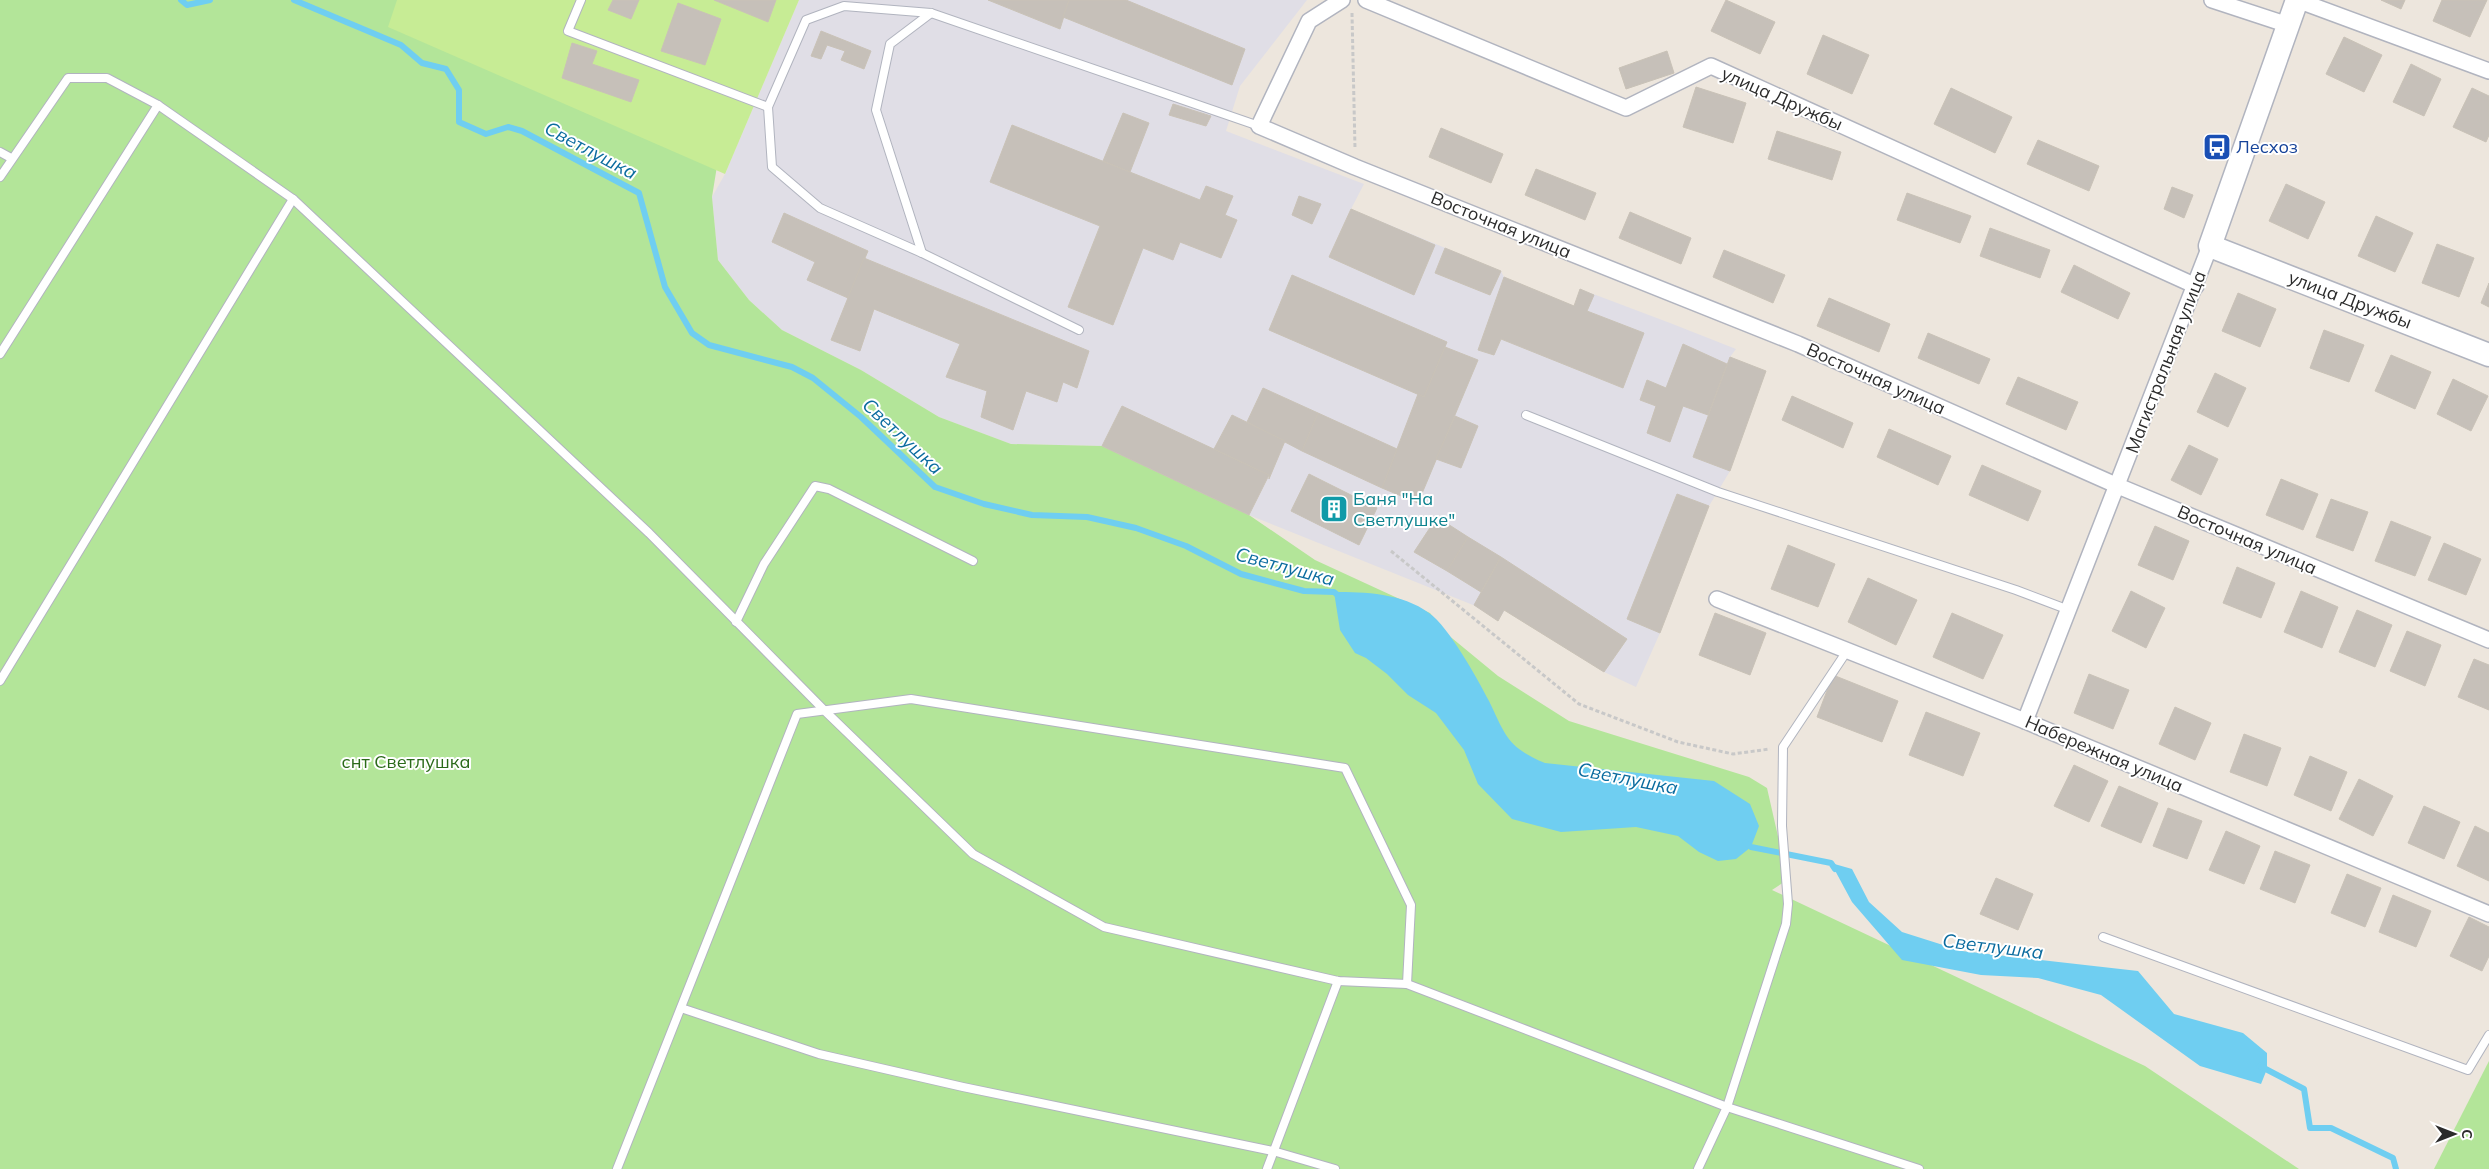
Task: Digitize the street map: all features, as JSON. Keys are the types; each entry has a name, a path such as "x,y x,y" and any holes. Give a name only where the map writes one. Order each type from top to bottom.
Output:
{"street":[{"name":"улица Дружбы","path":"1366,0 1626,108 1711,66 2196,286"},
{"path":"2212,0 2288,25"},
{"name":"Магистральная улица","path":"2024,721 2196,286 2297,0"},
{"path":"2297,0 2489,71"},
{"path":"1259,126 1309,21 1347,5"},
{"name":"Восточная улица","path":"1259,126 1355,167 1798,344 2118,486 2489,640"},
{"name":"улица Дружбы","path":"2210,246 2489,355"},
{"name":"Набережная улица","path":"1717,599 2024,721 2489,914"}],"lane":[{"path":"581,0 568,30 768,107"},
{"path":"1079,330 922,253 820,208 772,167 768,107 806,20 844,6 932,13 1259,126"},
{"path":"922,253 876,110 890,44 932,13"},
{"path":"0,177 11,158 68,78 107,78 158,105 293,200 649,533 825,711 973,854 1104,927 1338,981 1407,984 1727,1107 1919,1169"},
{"path":"0,354 158,105"},
{"path":"0,152 11,158"},
{"path":"0,681 293,200"},
{"path":"1526,415 1718,492 2016,590 2069,610"},
{"path":"736,622 764,564 815,486 829,489 973,561"},
{"path":"1698,1169 1727,1107 1786,924 1788,904 1782,826 1783,747 1847,650"},
{"path":"617,1169 797,714 911,699 1345,768 1411,905 1407,984"},
{"path":"2104,937 2468,1070 2489,1035"},
{"path":"1267,1169 1338,981"},
{"path":"681,1008 819,1054 963,1087 1274,1151 1335,1169"}],"path":[{"path":"1347,5 1355,167"},
{"path":"1391,551 1579,704 1678,742 1733,754 1783,747"}],"shaded area":[{"path":"799,0 1307,0 1240,86 1226,131 1364,184 1351,209 1501,271 1504,277 1574,306 1580,289 1736,349 1730,357 1766,371 1730,471 1709,506 1660,633 1636,687 1604,672 1505,610 1498,621 1473,605 1249,515 1102,446 1011,444 939,417 861,370 782,330 749,300 718,260 712,197 725,174"}],"green space":[{"name":"снт Светлушка","path":"0,0 558,0 717,166 712,197 718,260 749,300 782,330 861,370 939,417 1011,444 1102,446 1249,515 1315,560 1430,613 1447,634 1498,676 1569,721 1749,777 1767,788 1782,854 1784,882 1772,890 2145,1066 2299,1169 0,1169"},
{"path":"397,0 799,0 725,174 388,27"},
{"path":"2489,1061 2489,1169 2434,1169"}],"water":[{"path":"1334,592 1383,595 1407,601 1429,613 1454,641 1509,739 1515,746 1532,757 1545,763 1714,781 1750,804 1759,826 1751,847 1736,859 1718,861 1699,852 1678,836 1636,827 1561,832 1512,819 1478,784 1464,750 1436,713 1408,695 1387,674 1366,658 1355,653 1340,630"},
{"path":"1831,863 1852,869 1869,902 1902,932 1962,951 2138,971 2174,1014 2243,1033 2267,1053 2267,1069 2261,1084 2200,1066 2101,995 2038,978 1981,975 1902,960 1852,902"}],"building":[{"path":"613,0 639,0 631,19 608,10"},
{"path":"714,0 776,0 768,22"},
{"path":"988,0 1069,0 1060,29"},
{"path":"1069,0 1126,0 1245,49 1232,85 1063,17"},
{"path":"1726,0 1775,22 1760,54 1711,31"},
{"path":"2381,0 2405,0 2401,9"},
{"path":"2442,0 2487,0 2470,37 2433,21"},
{"path":"678,3 721,19 705,65 661,51"},
{"path":"821,31 871,51 864,69 841,60 845,51 827,45 821,59 811,56"},
{"path":"1823,35 1869,55 1852,94 1807,74"},
{"path":"2344,37 2382,55 2364,92 2326,74"},
{"path":"572,43 597,51 592,64 639,80 631,102 562,78"},
{"path":"1667,51 1674,73 1626,89 1619,68"},
{"path":"2411,64 2441,79 2424,116 2393,102"},
{"path":"1696,87 1746,103 1733,143 1683,127"},
{"path":"1951,88 2012,117 1995,153 1934,124"},
{"path":"2472,88 2489,96 2489,135 2486,142 2453,127"},
{"path":"1173,104 1211,116 1206,126 1169,115"},
{"path":"1123,113 1149,123 1130,172 1103,161"},
{"path":"1012,125 1200,200 1206,186 1233,196 1225,215 1237,220 1221,258 1180,242 1173,260 1143,248 1113,325 1068,307 1100,226 990,182"},
{"path":"1441,128 1503,154 1491,183 1429,157"},
{"path":"1777,131 1841,152 1832,180 1768,159"},
{"path":"2038,140 2099,166 2089,191 2027,164"},
{"path":"1536,169 1596,193 1585,220 1525,195"},
{"path":"2286,184 2325,202 2308,239 2269,221"},
{"path":"2172,187 2193,195 2184,218 2164,209"},
{"path":"1907,193 1971,216 1960,243 1897,220"},
{"path":"1299,196 1321,204 1312,224 1292,215"},
{"path":"1351,209 1435,245 1414,295 1329,257"},
{"path":"1630,212 1691,238 1681,264 1619,238"},
{"path":"784,213 868,251 848,298 807,280 815,262 772,242"},
{"path":"2376,216 2413,233 2395,272 2358,256"},
{"path":"1990,228 2050,250 2040,278 1980,256"},
{"path":"2437,244 2474,258 2459,297 2422,283"},
{"path":"1445,248 1501,271 1490,295 1435,273"},
{"path":"1724,250 1785,275 1773,303 1713,277"},
{"path":"864,258 1089,351 1077,388 1063,382 1057,402 1026,391 1013,430 981,417 987,391 946,377 960,344 874,309 860,351 831,340"},
{"path":"2074,265 2130,293 2118,319 2061,292"},
{"path":"1292,275 1447,342 1424,397 1269,330"},
{"path":"1504,277 1574,306 1580,289 1594,295 1587,311 1644,333 1623,388 1501,339 1494,355 1478,350"},
{"path":"2489,283 2489,307 2481,303"},
{"path":"2238,293 2276,309 2260,347 2222,331"},
{"path":"1829,298 1890,324 1879,352 1817,326"},
{"path":"2324,330 2364,345 2349,382 2310,368"},
{"path":"1928,333 1990,359 1979,384 1918,358"},
{"path":"1683,344 1727,364 1708,415 1683,406 1670,442 1647,433 1656,406 1640,400 1647,380 1666,388"},
{"path":"1445,347 1478,360 1418,503 1382,488 1418,394 1424,397"},
{"path":"2391,355 2431,372 2415,409 2375,391"},
{"path":"1730,357 1766,371 1730,471 1693,457"},
{"path":"2215,373 2246,388 2228,427 2197,412"},
{"path":"2018,377 2078,402 2066,430 2006,404"},
{"path":"2453,379 2488,396 2471,431 2437,414"},
{"path":"1263,388 1318,413 1302,451 1247,422"},
{"path":"1792,396 1853,423 1843,448 1782,420"},
{"path":"1122,406 1269,475 1249,515 1102,446"},
{"path":"1318,413 1397,449 1382,488 1302,451"},
{"path":"1232,415 1285,441 1269,479 1269,475 1214,449"},
{"path":"1455,416 1478,426 1461,468 1436,459"},
{"path":"1889,429 1951,456 1938,485 1877,457"},
{"path":"2189,445 2218,459 2201,495 2171,480"},
{"path":"1982,465 2041,491 2028,521 1969,495"},
{"name":"Баня \"На Светлушке\"","path":"1309,474 1377,508 1359,545 1291,511"},
{"path":"2281,479 2318,494 2303,530 2266,515"},
{"path":"1677,494 1709,506 1660,633 1627,619"},
{"path":"2331,499 2368,512 2353,551 2316,537"},
{"path":"1437,517 1468,537 1447,571 1414,552"},
{"path":"2391,521 2431,537 2415,576 2375,561"},
{"path":"2155,526 2189,541 2173,580 2138,565"},
{"path":"1468,537 1501,557 1481,592 1447,571"},
{"path":"2444,543 2481,559 2466,595 2428,580"},
{"path":"1788,545 1835,564 1818,607 1771,589"},
{"path":"1501,557 1627,639 1604,672 1504,610 1498,621 1474,605"},
{"path":"2237,567 2275,583 2261,618 2223,603"},
{"path":"1868,578 1917,600 1896,645 1848,622"},
{"path":"2131,591 2165,608 2146,648 2112,631"},
{"path":"2301,591 2338,607 2322,648 2284,632"},
{"path":"2357,610 2392,625 2375,667 2339,652"},
{"path":"1715,613 1766,633 1750,675 1699,655"},
{"path":"1952,613 2003,635 1983,679 1933,657"},
{"path":"2407,631 2441,645 2425,686 2390,671"},
{"path":"2474,659 2489,665 2489,710 2458,697"},
{"path":"2089,674 2129,690 2113,729 2074,713"},
{"path":"1833,675 1898,701 1882,742 1817,717"},
{"path":"2175,707 2211,723 2195,760 2159,744"},
{"path":"1926,712 1980,733 1963,776 1909,755"},
{"path":"2244,734 2281,748 2267,786 2230,772"},
{"path":"2310,756 2347,772 2331,811 2294,795"},
{"path":"2074,765 2108,781 2089,822 2054,806"},
{"path":"2359,779 2393,796 2373,836 2339,819"},
{"path":"2119,786 2158,803 2141,843 2101,826"},
{"path":"2424,806 2460,822 2444,859 2408,843"},
{"path":"2168,808 2202,821 2187,859 2153,846"},
{"path":"2475,826 2489,833 2489,881 2457,866"},
{"path":"2226,831 2260,846 2244,884 2209,870"},
{"path":"2275,851 2310,865 2295,903 2260,889"},
{"path":"2347,874 2381,888 2365,927 2331,913"},
{"path":"1996,878 2033,894 2018,930 1980,914"},
{"path":"2393,895 2431,911 2416,947 2379,932"},
{"path":"2469,917 2489,927 2489,956 2482,971 2450,956"}],"waterway":[{"name":"Светлушка","path":"181,0 187,5 210,0"},
{"name":"Светлушка","path":"294,0 401,45 422,63 446,69 459,90 459,122 486,134 508,127 522,131 639,193 665,287 692,333 709,345 792,367 813,378 861,417 935,487 984,504 1032,515 1087,517 1136,528 1186,546 1241,574 1304,591 1334,592 1340,597"},
{"name":"Светлушка","path":"1746,843 1751,847 1831,863 1835,869"},
{"name":"Светлушка","path":"2260,1066 2304,1089 2310,1128 2331,1128 2393,1158 2396,1169"}],"place":[{"name":"Лесхоз","path":"2217,147"},
{"name":"Баня \"На Светлушке\"","path":"1334,509"}]}
